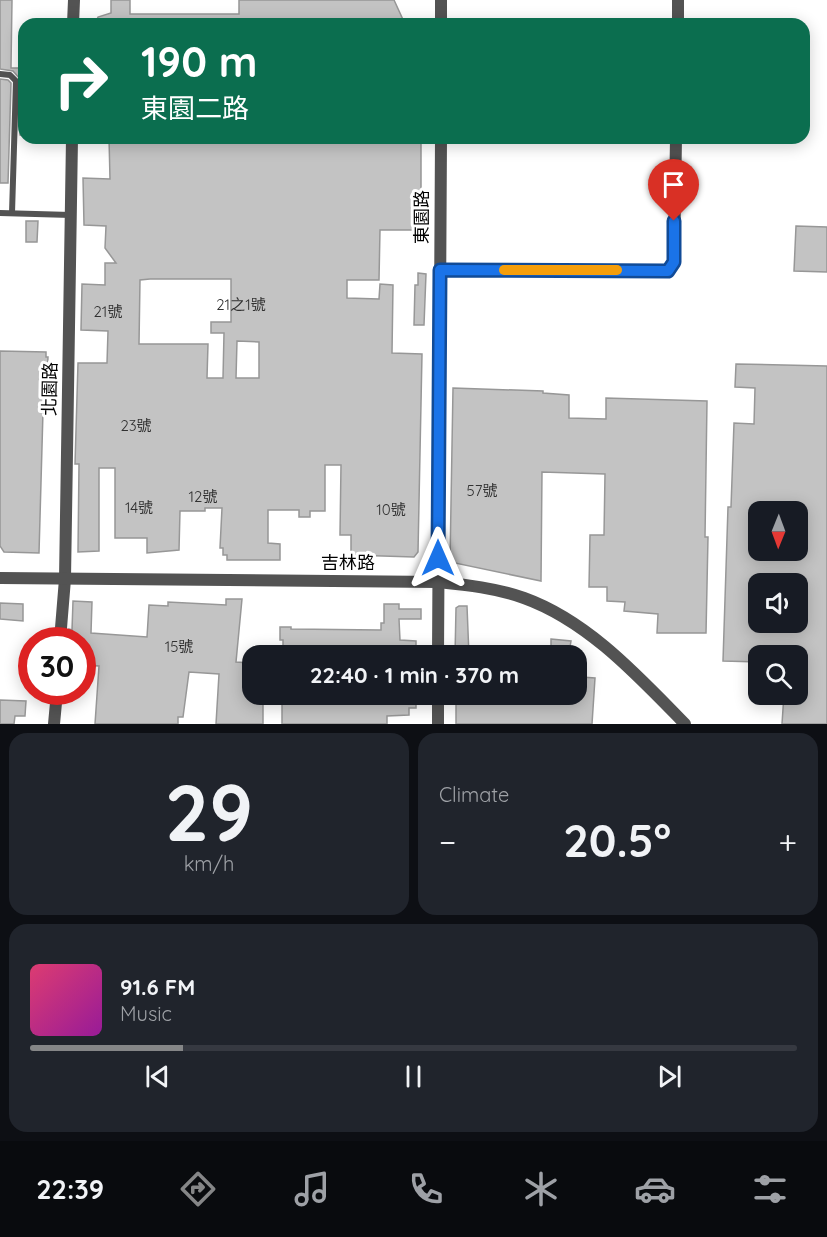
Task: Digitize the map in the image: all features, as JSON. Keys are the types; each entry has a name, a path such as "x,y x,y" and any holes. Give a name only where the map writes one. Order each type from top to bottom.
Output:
{"street":[{"path":"73,18 74,0"},
{"path":"441,0 441,18"},
{"path":"678,0 678,18"},
{"name":"北園路","path":"61,627 65,579 72,144"},
{"name":"東園路","path":"438,645 441,144"},
{"path":"440,270 668,271 674,262 676,144"},
{"name":"吉林路","path":"0,578 438,582 484,587 524,598 561,616 594,636 685,724"},
{"path":"54,724 56,705"},
{"path":"438,705 438,724"}],"lane":[{"path":"0,74 10,75 15,81 12,213"},
{"path":"0,213 71,215"}],"building":[{"path":"0,0 12,0 11,68 18,68 18,77 13,71 0,69"},
{"path":"111,0 130,0 130,14 239,14 239,0 394,0 402,18 98,18 111,13"},
{"path":"0,79 11,83 8,183 0,183"},
{"path":"109,144 421,144 421,230 380,230 379,280 347,280 347,298 379,299 380,284 393,285 392,353 422,354 418,552 414,557 351,555 351,535 340,535 341,465 325,465 325,511 310,511 310,517 299,517 299,510 268,510 268,543 280,544 280,560 227,560 227,555 223,555 223,548 220,548 222,508 180,511 179,550 147,553 147,538 115,538 115,468 99,468 99,551 78,552 79,464 75,464 78,363 107,363 108,331 81,330 82,284 105,285 105,263 116,263 105,248 106,226 84,225 83,178 110,179","holes":["231,279 231,322 211,322 211,333 224,333 223,378 207,378 208,344 139,344 140,280","237,341 259,342 259,378 236,378"]},
{"path":"26,221 38,221 37,242 26,242"},
{"path":"796,226 827,227 827,272 794,271"},
{"path":"418,273 426,274 424,325 414,325 415,285 418,285"},
{"path":"0,351 46,352 46,357 48,357 47,376 44,376 39,553 4,552 0,546"},
{"path":"736,364 827,366 827,724 782,724 783,705 808,705 808,645 748,645 748,662 723,661 728,507 731,507 734,423 754,424 755,388 735,387"},
{"path":"453,388 543,391 543,393 569,395 569,418 606,419 606,398 707,401 706,633 657,633 658,614 624,611 625,602 607,601 607,587 589,587 590,535 604,535 605,474 542,472 541,581 450,562"},
{"path":"226,599 242,599 236,662 242,662 242,705 263,705 263,724 216,724 219,674 189,672 183,717 178,717 178,724 95,724 99,666 96,666 96,633 147,637 149,605 168,606 168,602 226,605"},
{"path":"73,601 92,602 91,627 72,627"},
{"path":"0,603 23,604 23,621 0,619"},
{"path":"384,604 399,604 399,609 421,609 421,619 399,619 400,640 416,641 416,645 283,645 283,640 280,640 280,627 381,630 381,623 384,623"},
{"path":"467,606 469,645 455,645 456,608"},
{"path":"551,639 571,641 570,645 551,645"},
{"path":"587,677 595,678 592,724 456,724 456,705 587,705"},
{"path":"0,700 18,701 18,705 26,705 25,716 15,716 14,724 0,724"},
{"path":"282,705 416,705 416,708 409,708 409,715 387,716 387,724 282,724"}],"slow traffic":[{"path":"504,270 617,270"}],"route":[{"path":"438,558 440,270 668,271 674,262 674,221"}]}
